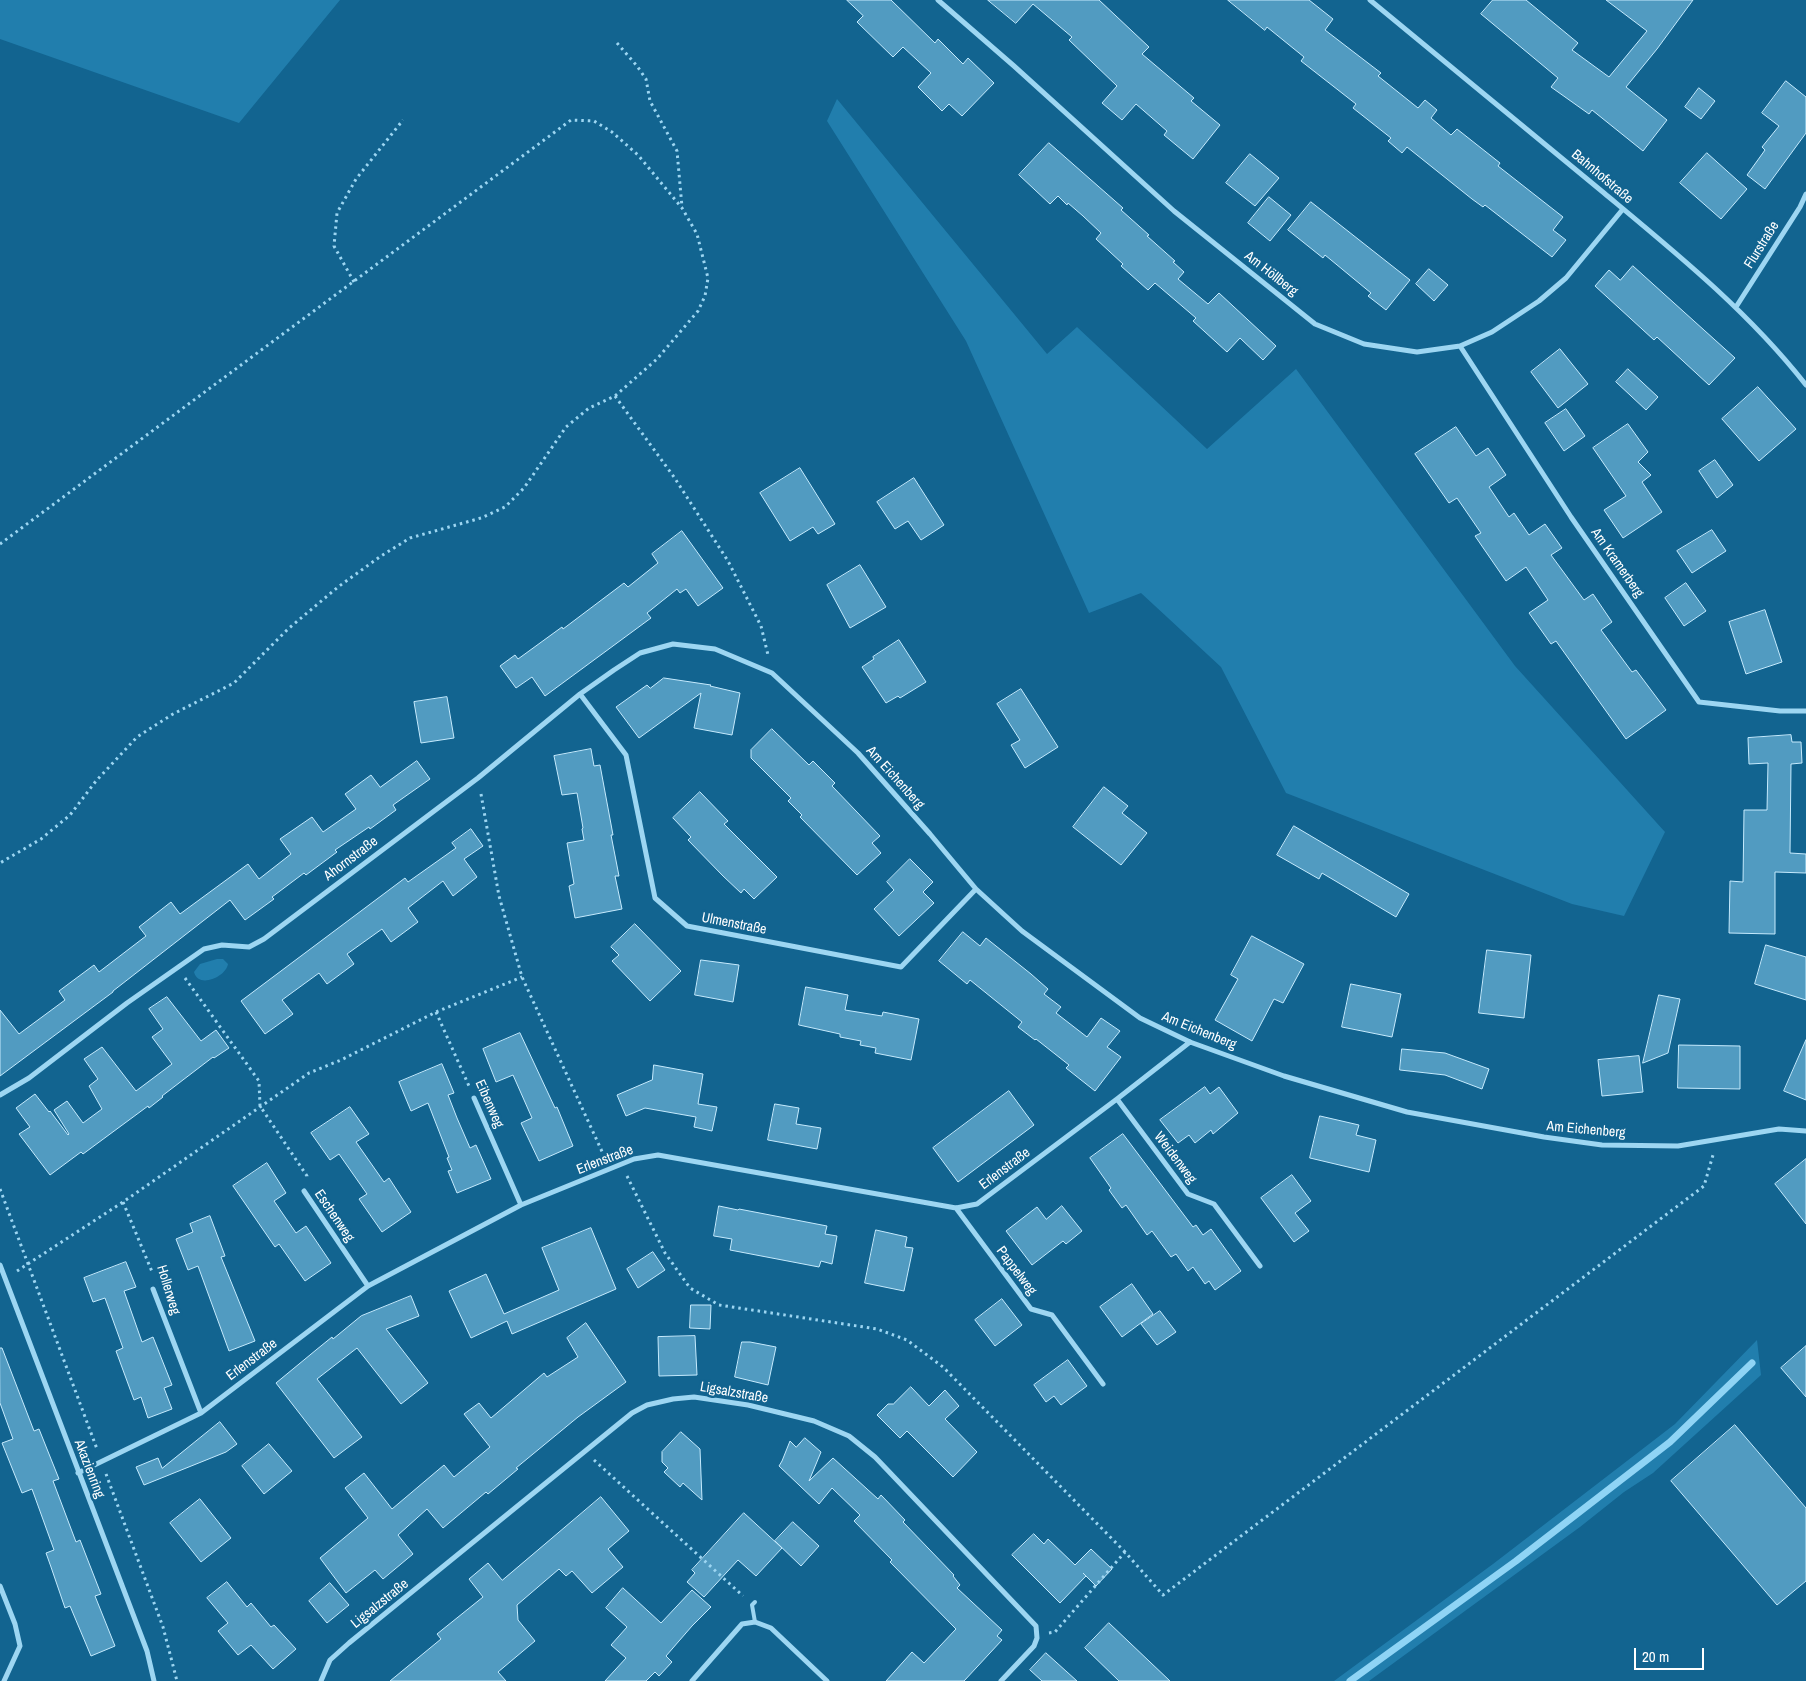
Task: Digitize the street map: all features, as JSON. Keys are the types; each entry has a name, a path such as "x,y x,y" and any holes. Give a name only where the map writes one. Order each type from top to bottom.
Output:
{"street":[{"name":"Am Höllberg","path":"938,0 1014,66 1174,212 1315,324 1364,344 1417,352 1460,346 1492,332 1539,301 1566,278 1623,209"},
{"name":"Bahnhofstraße","path":"1370,0 1623,209 1736,307 1788,362 1806,385"},
{"name":"Flurstraße","path":"1736,307 1800,207 1806,194"},
{"name":"Am Kramerberg","path":"1460,346 1571,517 1699,702 1780,711 1806,711"},
{"name":"Ahornstraße","path":"0,1095 29,1078 204,949 222,945 249,947 264,939 478,778 580,694 640,653 673,644 715,649"},
{"name":"Am Eichenberg","path":"715,649 772,673 858,753 976,889 1022,931 1140,1018 1190,1042 1284,1076 1407,1112 1534,1136 1602,1145 1678,1146 1779,1129 1806,1132"},
{"name":"Ulmenstraße","path":"580,694 626,755 655,898 687,926 901,967 976,889"},
{"name":"Erlenstraße","path":"78,1473 102,1463 201,1413 368,1286 521,1206 621,1164 634,1159 658,1155 956,1208 977,1204 1190,1042"},
{"name":"Eibenweg","path":"474,1098 521,1206"},
{"name":"Weidenweg","path":"1117,1099 1188,1194 1214,1204 1260,1266"},
{"name":"Eschenweg","path":"304,1191 368,1286"},
{"name":"Pappelweg","path":"956,1208 1030,1309 1052,1315 1103,1384"},
{"name":"Akazienring","path":"0,1265 147,1651 154,1681"},
{"name":"Hollerweg","path":"153,1289 201,1413"},
{"name":"Ligsalzstraße","path":"321,1681 330,1660 349,1642 632,1413 647,1406 673,1399 694,1397 748,1405 814,1421 849,1436 875,1457 1036,1626 1037,1638"},
{"path":"0,1586 15,1624 20,1646 4,1681"},
{"path":"692,1681 742,1624 755,1622 771,1628 827,1681"},
{"path":"1001,1681 1034,1646 1037,1638"}],"lane":[{"path":"754,1603 755,1622"}],"path":[{"path":"617,43 646,79 650,101 677,150 682,208"},
{"path":"354,282 334,246 337,212 356,179 403,120"},
{"path":"0,544 570,120 594,121 612,132 638,155 682,208 697,234 708,278 705,296 698,311 657,360 615,396 589,408 566,427 524,488 505,507 481,518 410,538 380,556 338,587 288,629 234,683 173,714 137,738 96,781 70,815 41,839 0,863"},
{"path":"615,396 674,477 728,560 761,626 772,673"},
{"path":"478,778 499,896 522,977 610,1170"},
{"path":"178,967 259,1081 260,1106"},
{"path":"5,1279 123,1202 309,1072 341,1060 436,1012 522,977"},
{"name":"Eibenweg","path":"436,1012 474,1098"},
{"name":"Eschenweg","path":"260,1106 307,1176 304,1191"},
{"path":"621,1164 665,1253 690,1288 719,1305 877,1329 907,1340 943,1367 1163,1594 1704,1186 1718,1139"},
{"path":"0,1190 163,1627 177,1681"},
{"name":"Hollerweg","path":"123,1202 155,1281 153,1289"},
{"path":"586,1451 754,1603"},
{"path":"1037,1638 1055,1632 1124,1552"}],"shaded area":[{"path":"0,0 340,0 239,123 0,39"},
{"path":"837,99 1047,354 1077,327 1207,449 1296,369 1515,666 1665,832 1624,916 1572,904 1286,793 1221,667 1141,593 1089,613 966,341 827,121"},
{"path":"223,959 228,964 222,973 217,977 206,980 201,980 197,977 194,972 200,964"},
{"path":"1757,1340 1761,1375 1653,1473 1624,1492 1580,1527 1369,1681 1334,1681 1493,1564 1675,1424"}],"building":[{"path":"847,0 891,0 935,43 938,39 963,64 968,58 994,83 962,116 949,104 942,111 918,87 931,73 903,47 893,57 857,22 863,16"},
{"path":"988,0 1099,0 1149,47 1142,54 1194,98 1191,101 1220,125 1193,159 1164,135 1167,131 1136,104 1122,120 1102,103 1117,86 1069,40 1072,37 1033,4 1016,23"},
{"path":"1228,0 1309,0 1333,19 1325,30 1381,73 1378,76 1418,108 1425,100 1437,110 1431,118 1451,135 1457,129 1500,163 1498,166 1563,217 1553,230 1566,240 1552,257 1485,205 1483,207 1472,199 1407,147 1402,153 1388,141 1391,138 1353,108 1356,104 1301,61 1304,57 1267,27 1265,30"},
{"path":"1493,0 1526,0 1578,43 1572,50 1609,77 1647,31 1606,0 1693,0 1626,87 1667,120 1643,151 1592,110 1589,114 1551,87 1558,78 1481,14"},
{"path":"1786,81 1806,97 1806,133 1765,189 1747,175 1765,150 1762,147 1779,126 1762,113"},
{"path":"1699,88 1715,101 1701,119 1685,107"},
{"path":"1049,143 1123,208 1121,210 1175,261 1173,262 1184,272 1178,279 1208,304 1219,293 1276,346 1263,360 1240,338 1227,352 1193,321 1196,318 1155,283 1148,290 1121,266 1123,264 1096,239 1101,233 1068,203 1067,205 1058,196 1050,204 1019,175"},
{"path":"1707,153 1747,189 1721,219 1680,183"},
{"path":"1250,154 1279,178 1255,206 1226,183"},
{"path":"1269,197 1291,215 1270,241 1248,223"},
{"path":"1311,202 1410,280 1386,310 1368,296 1371,293 1325,255 1323,258 1288,230"},
{"path":"1633,266 1735,358 1709,385 1657,337 1654,340 1595,286 1609,270 1620,280"},
{"path":"1429,269 1448,285 1434,301 1416,284"},
{"path":"1560,349 1588,384 1558,408 1531,372"},
{"path":"1628,369 1658,397 1646,410 1616,382"},
{"path":"1758,387 1796,429 1759,461 1722,419"},
{"path":"1566,409 1585,436 1564,451 1545,423"},
{"path":"1628,424 1648,452 1638,462 1651,475 1642,482 1662,512 1623,538 1604,510 1626,496 1593,448"},
{"path":"1456,427 1476,456 1488,448 1506,475 1489,487 1509,517 1514,513 1529,535 1545,524 1562,548 1551,555 1584,600 1593,594 1612,622 1601,630 1632,672 1636,670 1666,710 1626,739 1556,641 1551,644 1529,613 1548,600 1526,567 1506,581 1475,536 1481,533 1457,498 1449,503 1415,454"},
{"path":"1715,460 1733,485 1717,498 1699,471"},
{"path":"800,468 835,524 818,534 813,527 790,541 760,493"},
{"path":"914,478 944,525 921,540 908,521 895,529 877,502"},
{"path":"1712,530 1726,551 1692,573 1677,551"},
{"path":"682,531 723,588 698,606 686,589 680,593 677,589 647,613 651,618 545,696 532,677 516,688 500,666 515,655 518,659 562,627 563,629 624,583 628,587 658,563 652,554"},
{"path":"860,565 886,607 850,628 827,585"},
{"path":"1686,583 1706,611 1684,626 1665,598"},
{"path":"1765,610 1782,662 1746,674 1729,622"},
{"path":"899,640 926,682 900,698 898,696 886,703 862,667 874,659 873,657"},
{"path":"664,678 711,685 740,693 732,735 694,728 701,693 639,738 616,707 647,685 650,688"},
{"path":"1021,689 1058,747 1025,768 1011,745 1020,740 997,704"},
{"path":"447,697 454,738 421,743 414,702"},
{"path":"772,729 809,765 813,761 835,783 832,786 880,836 872,843 881,853 857,875 800,817 802,815 788,801 791,798 751,758 751,750"},
{"path":"1791,735 1792,742 1801,742 1802,763 1791,764 1790,853 1806,854 1806,873 1775,872 1775,934 1729,933 1730,881 1743,882 1744,810 1767,810 1768,763 1749,764 1748,738"},
{"path":"591,749 594,766 600,765 613,835 611,835 619,876 615,876 622,909 575,918 569,886 574,884 567,843 584,840 583,828 577,793 562,795 554,756"},
{"path":"417,761 430,779 393,805 396,810 370,829 369,827 335,850 337,852 306,875 304,873 272,897 274,899 245,920 230,900 113,992 0,1076 0,1010 19,1034 65,1000 59,991 94,965 99,972 146,936 139,927 171,902 180,914 248,864 259,879 291,854 280,839 312,817 323,832 356,809 345,794 371,775 380,787"},
{"path":"1104,787 1128,806 1122,813 1147,833 1121,865 1073,827"},
{"path":"700,792 728,821 724,824 777,877 754,899 744,889 741,893 723,876 688,840 691,837 673,818"},
{"path":"1294,826 1409,894 1396,917 1322,873 1319,879 1277,855"},
{"path":"471,829 483,846 464,859 477,877 453,896 443,881 408,908 418,922 391,942 382,929 347,954 354,964 327,984 319,973 282,1000 293,1014 265,1034 241,1001 405,878 408,882 456,848 452,843"},
{"path":"910,859 933,882 923,892 934,903 899,936 874,909 894,890 887,882"},
{"path":"635,924 681,971 650,1001 612,961 619,955 611,947"},
{"path":"963,932 980,946 986,938 1031,974 1048,989 1044,994 1061,1007 1056,1013 1087,1037 1101,1018 1120,1031 1107,1047 1121,1057 1095,1091 1066,1068 1069,1065 1018,1027 1022,1022 970,980 967,984 939,961"},
{"path":"1252,936 1304,964 1283,1003 1274,999 1252,1041 1215,1020 1238,979 1231,975"},
{"path":"1766,945 1806,957 1806,1000 1755,984"},
{"path":"1487,950 1531,955 1524,1018 1479,1013"},
{"path":"701,960 739,965 733,1002 695,995"},
{"path":"1351,984 1401,994 1392,1037 1342,1027"},
{"path":"806,987 848,995 845,1010 882,1016 883,1012 919,1019 911,1060 875,1053 876,1048 860,1045 861,1041 840,1037 840,1034 799,1025"},
{"path":"1659,995 1680,999 1668,1053 1643,1063"},
{"path":"167,997 201,1041 216,1030 229,1048 213,1057 149,1108 148,1106 83,1154 81,1152 50,1175 19,1134 30,1127 16,1108 35,1094 68,1135 54,1110 67,1101 83,1123 102,1109 89,1086 98,1079 84,1059 102,1047 136,1091 172,1064 152,1037 163,1029 149,1009"},
{"path":"520,1033 555,1108 557,1107 573,1146 539,1161 521,1123 532,1118 513,1075 496,1082 483,1049"},
{"path":"1806,1040 1806,1100 1784,1091"},
{"path":"1679,1045 1740,1046 1740,1089 1678,1088"},
{"path":"1402,1049 1445,1053 1489,1069 1482,1089 1445,1075 1400,1070"},
{"path":"1639,1056 1643,1092 1602,1096 1598,1060"},
{"path":"442,1064 454,1093 448,1095 457,1118 470,1148 476,1145 491,1179 457,1193 448,1171 452,1170 447,1158 449,1157 428,1103 411,1111 399,1082"},
{"path":"654,1065 703,1074 698,1104 717,1107 712,1131 694,1127 696,1117 645,1108 626,1116 617,1095 652,1080"},
{"path":"1205,1087 1210,1094 1219,1087 1238,1113 1213,1134 1211,1130 1195,1143 1189,1135 1178,1143 1160,1120"},
{"path":"1009,1091 1034,1125 958,1182 933,1148"},
{"path":"775,1104 799,1108 796,1124 821,1128 817,1149 768,1140"},
{"path":"350,1107 369,1134 356,1142 384,1182 389,1178 411,1212 382,1232 359,1199 367,1194 339,1154 330,1160 311,1133"},
{"path":"1320,1116 1359,1125 1356,1135 1376,1140 1369,1172 1310,1158"},
{"path":"1123,1134 1193,1227 1196,1225 1203,1235 1211,1229 1241,1271 1215,1290 1209,1281 1205,1284 1193,1267 1188,1271 1176,1254 1171,1257 1152,1231 1147,1235 1126,1205 1122,1208 1109,1190 1111,1188 1090,1158"},
{"path":"1806,1159 1806,1224 1775,1184"},
{"path":"267,1163 286,1193 274,1201 296,1233 306,1226 331,1263 305,1281 279,1244 275,1247 233,1186"},
{"path":"1292,1175 1311,1201 1295,1213 1309,1231 1294,1242 1261,1198"},
{"path":"719,1206 827,1226 825,1234 837,1236 832,1264 821,1261 819,1267 730,1250 732,1239 714,1236"},
{"path":"1062,1206 1082,1231 1066,1244 1063,1241 1032,1265 1006,1231 1037,1207 1046,1219"},
{"path":"210,1216 225,1256 221,1257 255,1341 229,1351 198,1266 188,1270 176,1239 193,1232 190,1224"},
{"path":"591,1228 616,1289 512,1334 507,1321 471,1338 449,1291 486,1274 504,1314 559,1290 542,1248"},
{"path":"876,1230 907,1237 905,1247 913,1248 904,1291 865,1283"},
{"path":"653,1252 665,1270 638,1288 627,1269"},
{"path":"126,1262 136,1287 124,1291 142,1342 153,1337 172,1385 164,1388 172,1409 148,1418 141,1397 134,1400 116,1351 123,1348 105,1298 93,1302 84,1278"},
{"path":"1132,1284 1153,1314 1122,1337 1100,1307"},
{"path":"411,1296 419,1316 386,1329 428,1383 401,1404 357,1348 317,1379 362,1437 334,1458 276,1383 361,1316"},
{"path":"1002,1299 1022,1325 995,1346 975,1320"},
{"path":"691,1305 711,1305 710,1329 690,1328"},
{"path":"1160,1311 1176,1332 1157,1345 1141,1324"},
{"path":"586,1323 626,1382 578,1417 516,1468 518,1469 488,1494 486,1492 443,1528 427,1509 398,1535 413,1554 383,1579 375,1570 346,1593 320,1558 368,1518 345,1488 364,1473 392,1509 444,1465 454,1477 490,1447 464,1414 479,1403 491,1418 544,1373 547,1377 578,1357 567,1338"},
{"path":"695,1336 697,1375 659,1376 658,1337"},
{"path":"742,1342 776,1347 768,1385 735,1377"},
{"path":"1806,1346 1806,1397 1781,1368"},
{"path":"0,1348 2,1348 34,1431 39,1429 59,1479 53,1481 76,1542 80,1540 101,1594 95,1596 115,1646 91,1656 70,1606 65,1608 46,1553 54,1550 32,1489 22,1493 2,1443 13,1439 0,1403"},
{"path":"1068,1360 1087,1386 1061,1405 1054,1396 1046,1402 1034,1385"},
{"path":"911,1387 929,1406 945,1390 959,1406 945,1419 977,1452 953,1477 907,1431 900,1438 877,1415 888,1404 893,1404"},
{"path":"220,1422 237,1444 226,1452 144,1485 136,1467 158,1458 162,1468"},
{"path":"1735,1425 1806,1508 1806,1581 1777,1605 1671,1481"},
{"path":"681,1432 700,1449 702,1500 683,1483 680,1487 664,1472 668,1468 662,1462 662,1452"},
{"path":"805,1438 821,1452 809,1481 833,1458 878,1499 881,1495 905,1520 903,1522 954,1575 960,1585 957,1588 1002,1630 997,1636 1002,1640 964,1681 886,1681 912,1652 924,1663 956,1629 890,1562 892,1560 854,1521 860,1515 832,1488 819,1504 779,1466 790,1441 796,1447"},
{"path":"269,1444 292,1471 264,1494 242,1466"},
{"path":"601,1497 629,1531 608,1549 623,1567 592,1593 572,1571 566,1576 559,1569 517,1605 518,1620 535,1641 498,1672 506,1681 390,1681 441,1639 437,1634 483,1597 469,1579 488,1563 502,1580"},
{"path":"200,1499 231,1538 201,1562 170,1523"},
{"path":"744,1513 782,1548 756,1576 738,1560 704,1597 687,1582 695,1573 692,1570"},
{"path":"793,1522 819,1546 801,1566 775,1541"},
{"path":"1034,1534 1044,1544 1048,1539 1075,1565 1091,1549 1112,1569 1096,1586 1086,1576 1060,1603 1012,1555"},
{"path":"227,1582 247,1607 251,1603 271,1627 274,1625 296,1649 273,1669 251,1645 238,1655 218,1631 228,1623 207,1598"},
{"path":"330,1583 349,1605 327,1623 309,1601"},
{"path":"623,1588 661,1623 692,1590 711,1607 666,1656 672,1662 659,1676 655,1672 646,1681 605,1681 626,1658 611,1645 627,1627 606,1608"},
{"path":"1109,1623 1170,1681 1119,1681 1085,1648"},
{"path":"1046,1653 1077,1681 1042,1681 1030,1670"}],"waterway":[{"path":"1350,1681 1516,1561 1670,1442 1752,1363"}]}
